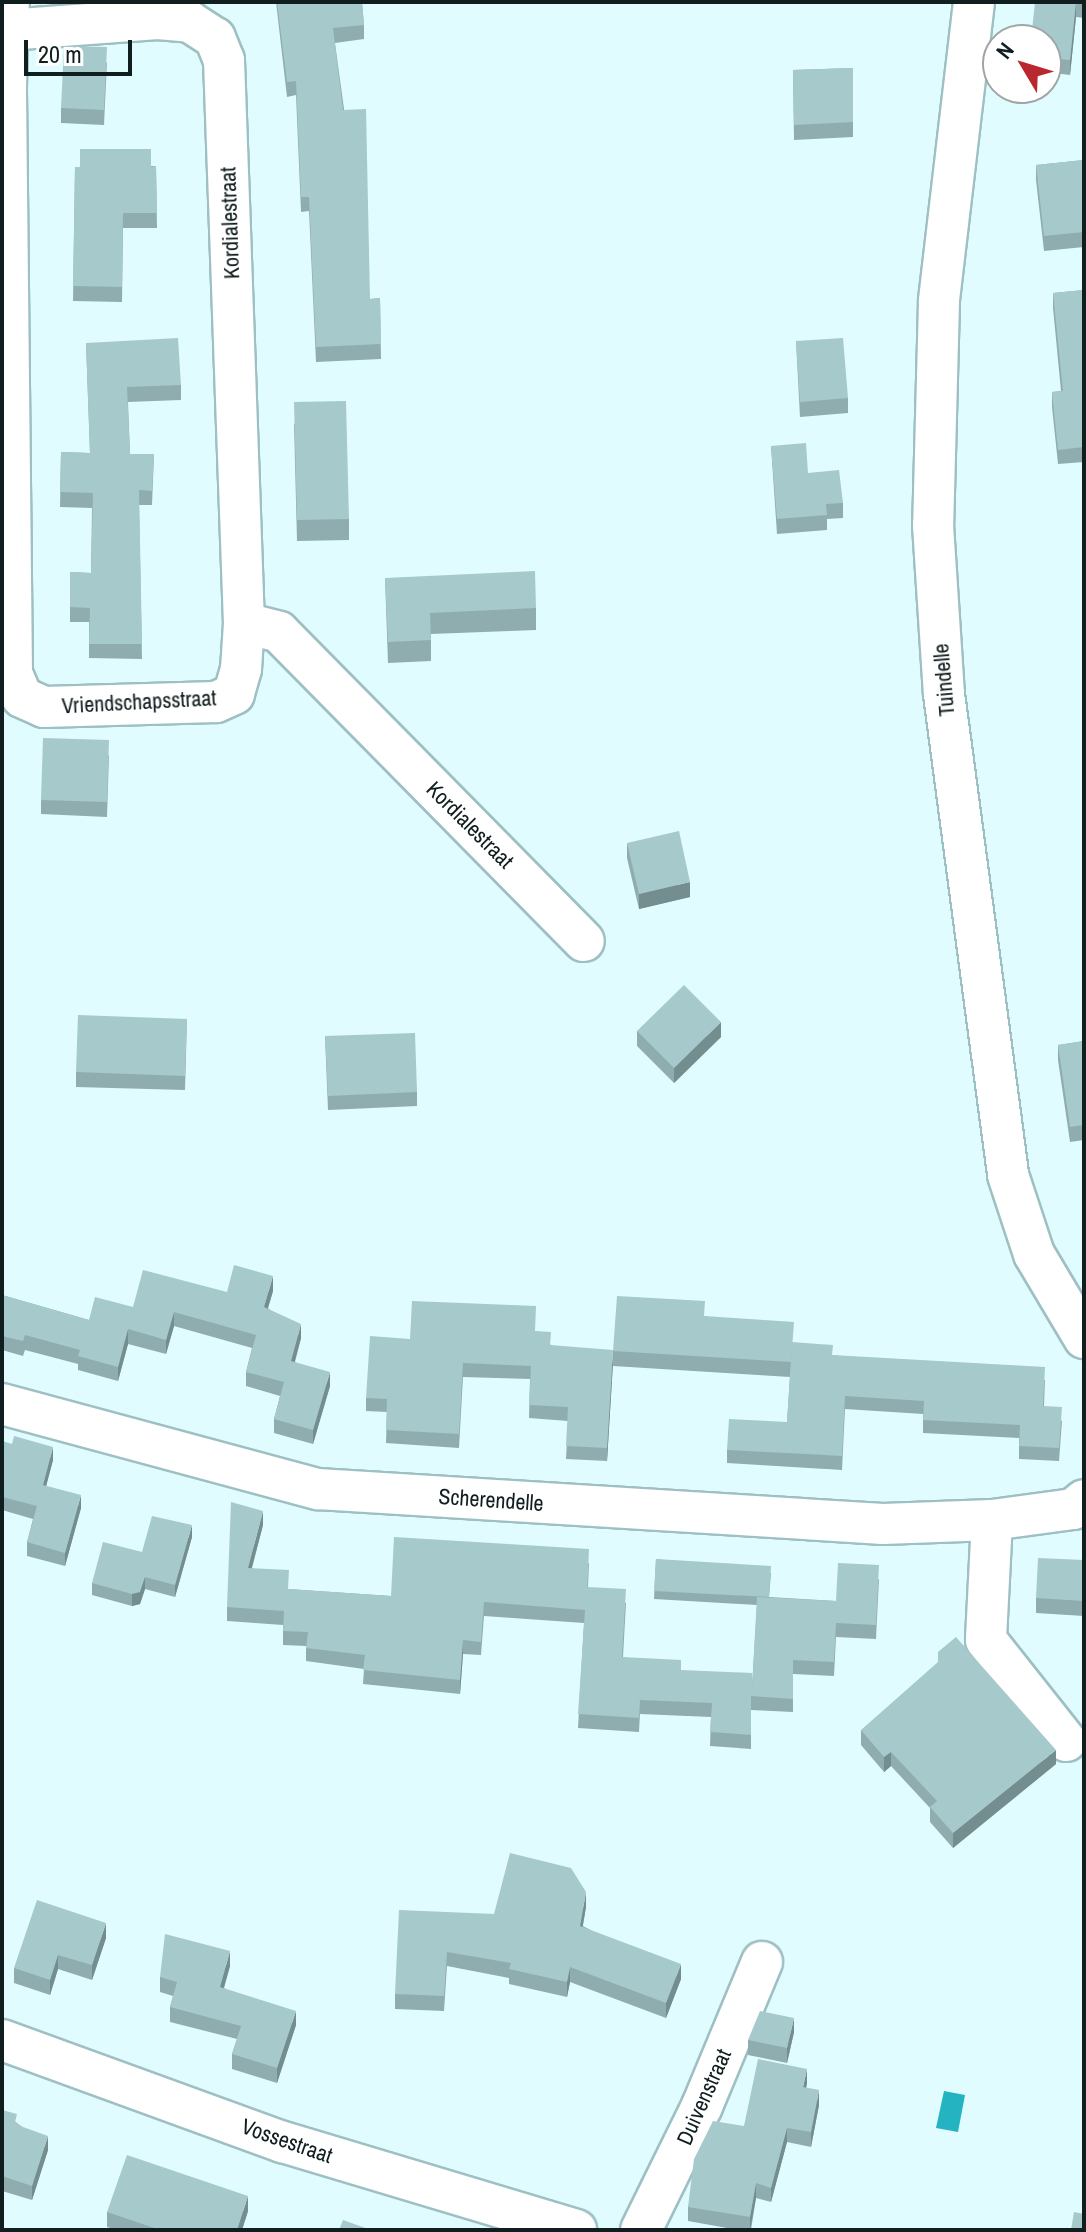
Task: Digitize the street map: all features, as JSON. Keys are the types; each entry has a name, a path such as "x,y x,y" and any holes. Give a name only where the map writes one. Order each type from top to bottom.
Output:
{"street":[{"name":"Tuindelle","path":"974,2 939,302 933,525 944,694 1008,1175 1034,1254 1084,1338"},
{"name":"Kordialestraat","path":"6,21 158,19 190,22 215,38 224,60 244,623 241,669 234,694"},
{"name":"Vriendschapsstraat","path":"6,21 12,674 22,697 44,707 216,702 234,694"},
{"name":"Kordialestraat","path":"244,623 279,632 584,941"},
{"name":"Scherendelle","path":"2,1404 318,1489 883,1524 992,1520 1073,1509 1084,1500"},
{"path":"992,1520 986,1640 1066,1741"},
{"name":"Duivenstraat","path":"641,2230 702,2106 762,1962"},
{"name":"Vossestraat","path":"2,2040 283,2142 576,2230"}],"water":[{"path":"944,2091 965,2095 958,2132 936,2128"}],"building":[{"path":"277,2 362,2 364,25 333,28 343,110 366,109 370,299 380,298 381,344 316,347 309,197 301,197 296,81 287,82"},
{"path":"1035,2 1076,2 1070,60 1062,59 1062,24 1033,24"},
{"path":"64,46 107,47 104,110 61,108"},
{"path":"853,68 853,122 794,125 793,70"},
{"path":"80,149 151,149 151,167 156,166 157,213 123,213 122,287 73,286 75,167 80,167"},
{"path":"1084,160 1084,232 1044,236 1036,165"},
{"path":"1084,290 1084,447 1058,450 1052,392 1063,391 1053,293"},
{"path":"178,338 181,385 127,387 130,454 154,454 152,491 139,490 142,644 89,644 90,608 70,607 70,572 91,573 93,493 60,492 61,452 90,453 86,343"},
{"path":"843,338 848,398 800,402 796,341"},
{"path":"346,401 349,519 297,520 294,402"},
{"path":"806,443 808,473 839,470 843,503 826,504 827,515 777,519 771,446"},
{"path":"535,571 536,608 430,613 431,640 388,642 385,578"},
{"path":"43,738 109,740 107,802 41,800"},
{"path":"679,831 690,882 639,894 627,843"},
{"path":"684,985 721,1022 674,1068 637,1031"},
{"path":"78,1015 187,1019 185,1076 76,1072"},
{"path":"415,1033 417,1092 328,1096 325,1036"},
{"path":"1084,1041 1084,1125 1070,1127 1058,1045"},
{"path":"234,1265 273,1276 264,1307 301,1324 291,1361 330,1372 313,1430 274,1419 284,1382 246,1372 256,1335 174,1312 166,1340 128,1329 118,1367 78,1356 80,1350 25,1335 23,1341 2,1336 2,1295 89,1320 95,1297 133,1307 143,1270 227,1292"},
{"path":"617,1296 705,1301 704,1316 794,1322 791,1362 613,1351"},
{"path":"412,1301 536,1306 535,1331 551,1332 550,1345 613,1350 607,1448 566,1446 568,1407 529,1405 531,1366 463,1363 459,1434 386,1430 387,1399 366,1398 370,1336 410,1339"},
{"path":"792,1342 833,1345 832,1355 1045,1367 1043,1406 1062,1407 1059,1448 1019,1446 1020,1425 923,1420 924,1401 845,1396 842,1456 727,1450 729,1419 787,1422"},
{"path":"14,1436 53,1447 43,1485 81,1495 65,1553 27,1542 37,1506 2,1497 2,1441 12,1444"},
{"path":"231,1502 263,1511 248,1568 289,1570 288,1589 391,1596 394,1537 589,1549 587,1587 626,1589 622,1657 681,1660 681,1670 752,1673 752,1688 757,1597 836,1601 838,1563 879,1565 876,1625 836,1623 834,1662 793,1660 793,1699 751,1696 751,1735 710,1732 712,1703 640,1700 639,1718 578,1714 585,1610 484,1602 481,1642 463,1640 460,1680 363,1670 365,1655 306,1648 308,1632 283,1631 284,1611 227,1607"},
{"path":"152,1516 192,1525 175,1585 145,1577 140,1592 132,1594 92,1583 103,1542 142,1552"},
{"path":"1038,1558 1084,1560 1084,1601 1036,1598"},
{"path":"656,1559 771,1566 769,1597 654,1591"},
{"path":"956,1637 1056,1750 953,1833 930,1807 937,1801 891,1752 884,1757 861,1730 938,1662 938,1652"},
{"path":"510,1853 571,1868 586,1892 580,1926 681,1964 666,2003 570,1967 567,1982 509,1969 511,1963 447,1952 444,1996 395,1994 399,1910 494,1914"},
{"path":"37,1900 106,1923 92,1965 58,1955 50,1980 14,1968"},
{"path":"165,1934 230,1951 220,1987 296,2011 277,2068 232,2054 241,2026 170,2007 177,1982 160,1977"},
{"path":"760,2011 794,2018 787,2048 748,2040"},
{"path":"758,2059 807,2069 803,2087 819,2090 811,2132 787,2128 771,2188 756,2183 750,2217 688,2207 694,2159 713,2121 744,2126"},
{"path":"2,2110 17,2114 15,2122 23,2127 48,2136 32,2186 2,2176"},
{"path":"127,2155 248,2196 237,2230 160,2230 107,2212"},
{"path":"1074,2212 1084,2214 1084,2230 1071,2230"},
{"path":"343,2220 371,2230 339,2230"}]}
